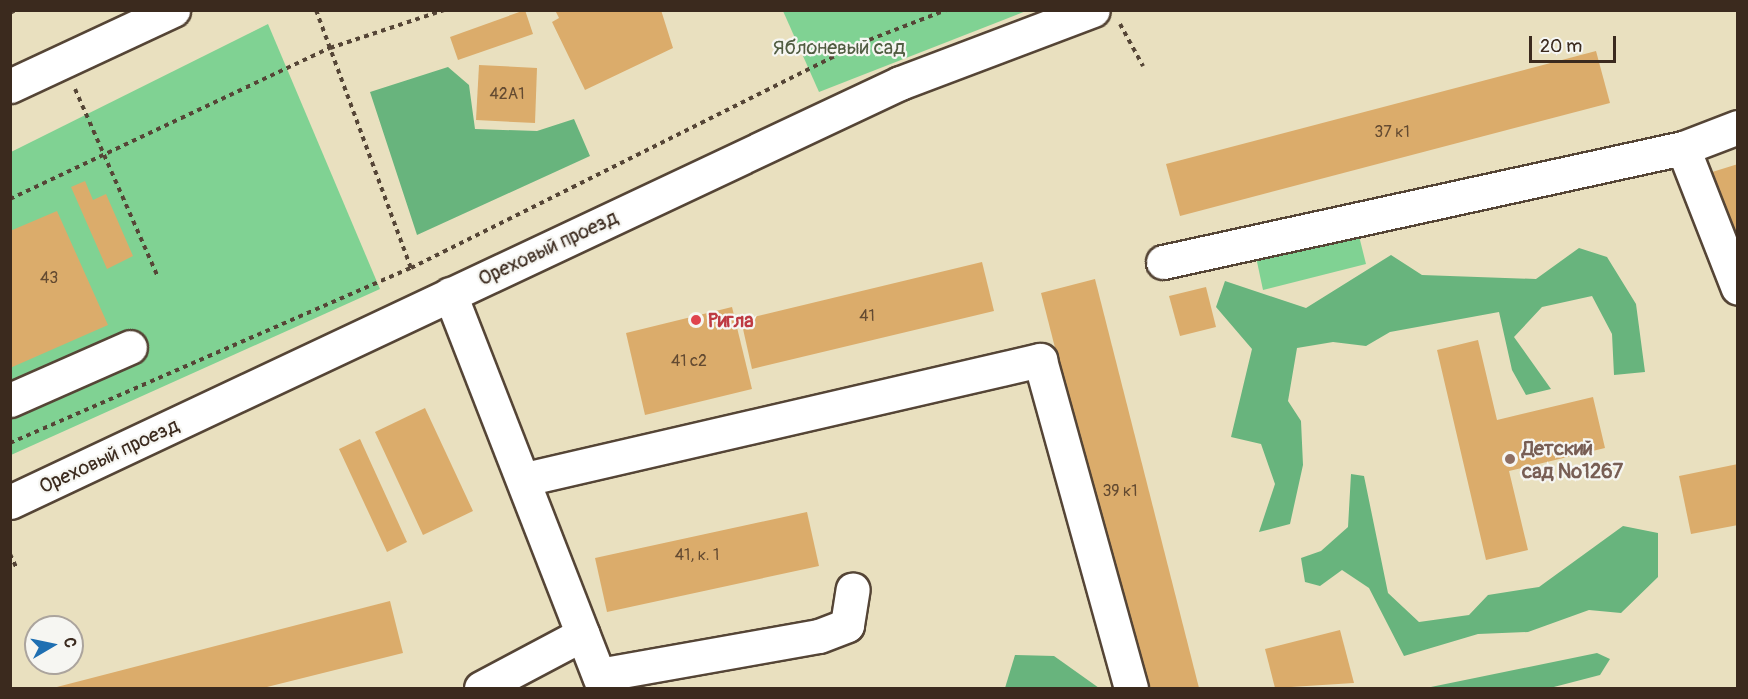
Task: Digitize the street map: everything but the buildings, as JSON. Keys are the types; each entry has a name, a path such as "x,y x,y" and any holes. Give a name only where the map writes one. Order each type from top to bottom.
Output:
{"street":[{"path":"10,86 173,10"},
{"name":"Ореховый проезд","path":"10,502 900,83 1106,15"},
{"path":"1163,262 1683,148 1737,127"},
{"path":"1683,148 1737,288"},
{"path":"450,294 525,478 601,682 819,636 847,625 853,589"},
{"path":"10,400 130,347"},
{"path":"525,478 1040,360 1131,688"},
{"path":"482,688 583,634"}],"path":[{"path":"10,13 16,10"},
{"path":"316,10 411,268"},
{"path":"10,199 330,48 444,10"},
{"path":"10,443 411,268 861,43 946,10"},
{"path":"1106,15 1143,66"},
{"path":"63,61 158,277"},
{"path":"10,554 17,570"}],"green space":[{"name":"Яблоневый сад","path":"783,11 1026,11 819,92"},
{"path":"268,24 380,289 11,455 11,152"},
{"path":"448,67 469,85 475,129 537,131 574,119 590,156 417,235 370,92"},
{"path":"1358,232 1366,264 1263,290 1256,257"},
{"path":"1579,248 1607,257 1636,304 1645,372 1614,375 1612,334 1592,296 1542,307 1514,337 1551,389 1526,395 1512,370 1499,312 1390,332 1366,346 1333,342 1297,348 1288,401 1301,421 1303,465 1290,524 1259,532 1275,484 1261,444 1231,437 1252,349 1216,307 1225,281 1306,308 1391,255 1422,275 1536,279"},
{"path":"1351,474 1364,476 1388,593 1419,622 1469,615 1488,595 1539,587 1623,526 1658,533 1658,577 1621,613 1589,610 1528,632 1478,634 1404,656 1369,588 1342,570 1320,586 1305,582 1301,558 1321,551 1348,527"},
{"path":"1597,653 1610,659 1600,675 1550,688 1426,688"},
{"path":"1015,655 1054,656 1099,688 1005,688"}],"place":[{"name":"Ригла","path":"696,320"},
{"name":"Детский сад №1267","path":"1510,459"}]}
